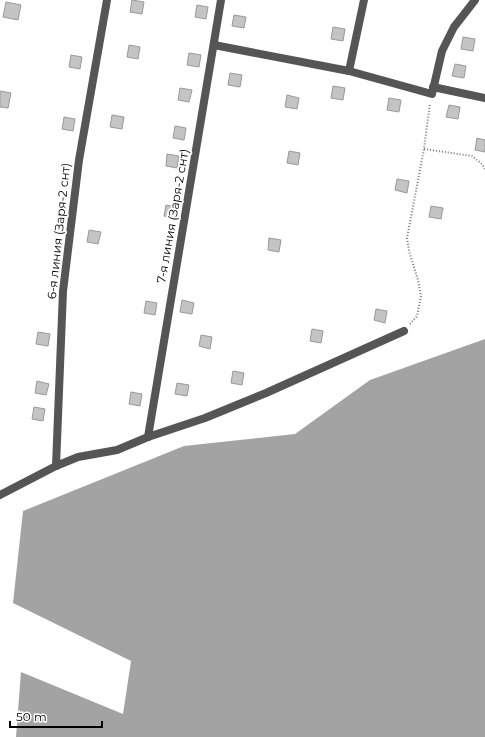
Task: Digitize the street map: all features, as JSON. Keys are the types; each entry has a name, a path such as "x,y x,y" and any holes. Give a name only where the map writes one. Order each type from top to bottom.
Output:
{"street":[{"name":"6-я линия (Заря-2 снт)","path":"56,466 63,291 79,160 106,0"},
{"name":"7-я линия (Заря-2 снт)","path":"148,437 222,0"},
{"path":"349,71 364,0"},
{"path":"432,90 442,51 454,27 475,0"},
{"path":"214,46 349,71 432,90 485,98"},
{"path":"0,495 56,466 78,457 117,450 148,437 219,413 404,331"}],"path":[{"path":"404,331 417,316 420,296 418,280 409,251 407,238 424,149 432,90"},
{"path":"424,149 472,156 485,168"}],"shaded area":[{"path":"485,339 485,737 16,737 21,672 123,714 131,661 13,603 23,511 184,446 295,434 370,380"}],"building":[{"path":"132,0 144,2 142,14 130,12"},
{"path":"6,2 21,5 18,20 3,17"},
{"path":"197,5 208,7 206,19 195,17"},
{"path":"234,15 246,17 244,28 232,26"},
{"path":"333,27 345,29 343,41 331,39"},
{"path":"463,37 475,39 473,51 461,49"},
{"path":"129,45 140,47 138,59 127,57"},
{"path":"189,53 201,55 199,67 187,65"},
{"path":"71,55 82,57 80,69 69,67"},
{"path":"455,64 466,66 464,78 452,76"},
{"path":"230,73 242,75 240,87 228,85"},
{"path":"333,86 345,88 343,100 331,98"},
{"path":"180,88 192,90 189,102 178,100"},
{"path":"0,91 11,93 8,108 0,107"},
{"path":"287,95 299,98 297,109 285,107"},
{"path":"389,98 401,100 399,112 387,110"},
{"path":"449,105 460,107 458,119 446,117"},
{"path":"112,115 124,117 122,129 110,127"},
{"path":"64,117 75,119 73,131 62,129"},
{"path":"175,126 186,128 184,140 173,138"},
{"path":"477,138 485,140 485,152 475,150"},
{"path":"289,151 300,153 298,165 287,163"},
{"path":"167,154 179,156 177,168 166,166"},
{"path":"397,179 409,181 407,193 395,190"},
{"path":"166,205 177,207 175,218 164,216"},
{"path":"431,206 443,208 441,219 429,217"},
{"path":"89,230 101,232 98,244 87,242"},
{"path":"269,238 281,240 279,252 268,250"},
{"path":"182,300 194,303 192,314 180,312"},
{"path":"146,301 157,303 155,315 144,313"},
{"path":"376,309 387,311 385,323 374,320"},
{"path":"312,329 323,331 321,343 310,341"},
{"path":"38,332 50,334 48,346 36,344"},
{"path":"201,335 212,337 210,349 199,346"},
{"path":"233,371 244,373 242,385 231,383"},
{"path":"37,381 49,384 46,395 35,393"},
{"path":"177,383 189,385 187,396 175,394"},
{"path":"131,392 142,394 140,406 129,404"},
{"path":"34,407 45,409 43,421 32,419"}]}
